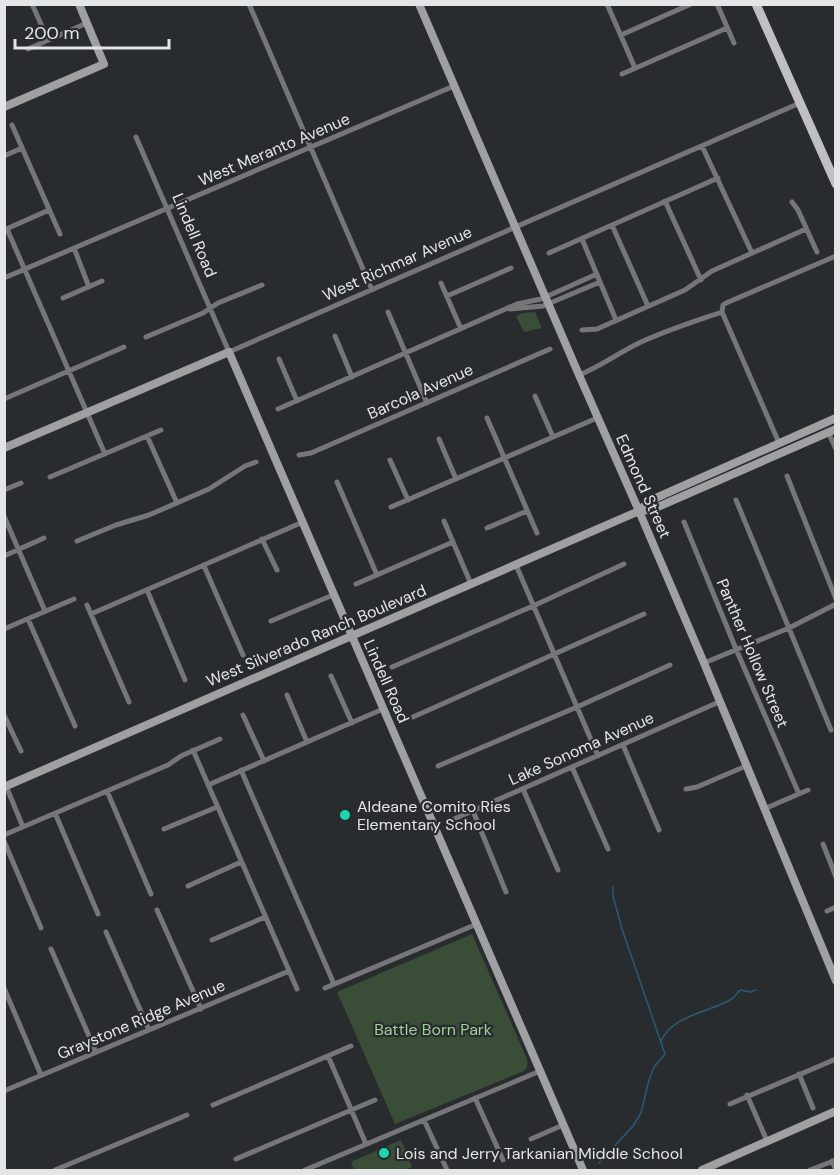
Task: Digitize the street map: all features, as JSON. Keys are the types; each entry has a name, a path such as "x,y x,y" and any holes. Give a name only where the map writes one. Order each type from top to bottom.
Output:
{"main road":[{"path":"756,4 836,184"}],"street":[{"path":"32,4 48,40"},
{"path":"4,107 104,64 79,4"},
{"path":"249,4 372,290"},
{"name":"Edmond Street","path":"419,4 704,663 836,981"},
{"path":"607,4 635,68"},
{"path":"621,35 691,4"},
{"path":"717,4 734,43"},
{"path":"28,48 87,23"},
{"path":"622,74 727,28"},
{"name":"West Meranto Avenue","path":"4,278 454,86"},
{"name":"West Richmar Avenue","path":"4,448 800,103"},
{"path":"12,125 60,234"},
{"name":"Lindell Road","path":"136,137 583,1170"},
{"path":"702,146 752,253"},
{"path":"4,156 22,148"},
{"path":"549,253 718,178"},
{"path":"665,201 700,280"},
{"path":"792,202 817,252"},
{"path":"49,210 6,229 105,454"},
{"path":"612,225 648,306"},
{"path":"582,330 597,329 685,290 712,271 806,229"},
{"path":"582,238 616,320"},
{"path":"74,248 89,286"},
{"path":"579,375 593,370 636,345 722,310 726,303 836,256"},
{"path":"447,296 511,268"},
{"path":"546,301 597,274"},
{"path":"63,298 102,281"},
{"path":"278,409 521,302 546,301 600,282"},
{"path":"441,283 461,329"},
{"path":"146,337 262,285"},
{"path":"722,310 779,443"},
{"path":"388,312 427,403"},
{"path":"335,336 352,377"},
{"path":"4,399 124,347"},
{"name":"Barcola Avenue","path":"299,455 311,453 550,350"},
{"path":"279,360 297,401"},
{"path":"535,396 553,437"},
{"path":"487,418 537,533"},
{"path":"391,507 597,418"},
{"name":"West Silverado Ranch Boulevard","path":"639,511 649,501 836,418"},
{"path":"50,477 161,430"},
{"path":"832,430 836,449"},
{"name":"West Silverado Ranch Boulevard","path":"5,787 639,511 651,510 832,430"},
{"path":"147,436 177,503"},
{"path":"439,439 456,479"},
{"path":"390,460 408,500"},
{"path":"77,542 209,489 245,466 256,462"},
{"path":"787,477 836,598"},
{"path":"337,482 377,575"},
{"path":"4,489 21,483"},
{"path":"736,500 831,730"},
{"path":"487,528 527,511"},
{"path":"4,516 45,611"},
{"path":"444,521 471,584"},
{"path":"91,614 303,522"},
{"name":"Panther Hollow Street","path":"684,522 799,794"},
{"path":"4,556 44,538"},
{"path":"262,539 277,570"},
{"path":"356,584 453,542"},
{"path":"392,667 624,564"},
{"path":"516,565 598,756"},
{"path":"204,566 243,655"},
{"path":"147,590 186,680"},
{"path":"271,621 333,595"},
{"path":"4,628 74,599"},
{"path":"87,604 129,702"},
{"path":"704,663 789,628 836,604"},
{"path":"413,717 644,614"},
{"path":"28,618 75,726"},
{"path":"438,766 670,665"},
{"path":"331,676 352,723"},
{"path":"287,695 307,742"},
{"name":"Lake Sonoma Avenue","path":"454,819 719,702"},
{"path":"208,785 383,709"},
{"path":"4,715 21,751"},
{"path":"243,715 264,761"},
{"path":"4,835 168,765 193,750 220,739"},
{"path":"623,745 659,830"},
{"path":"193,750 297,989"},
{"path":"686,789 697,787 746,766"},
{"path":"572,767 608,849"},
{"path":"241,770 334,984"},
{"path":"5,787 23,827"},
{"path":"523,789 558,870"},
{"path":"764,809 808,790"},
{"path":"107,791 151,894"},
{"path":"164,829 217,807"},
{"path":"473,811 506,892"},
{"path":"55,813 98,914"},
{"path":"4,841 41,928"},
{"path":"823,844 836,877"},
{"path":"188,886 241,862"},
{"path":"827,911 836,907"},
{"path":"157,910 201,1009"},
{"path":"212,940 266,917"},
{"path":"326,988 477,924"},
{"path":"106,932 149,1030"},
{"path":"51,949 96,1052"},
{"name":"Graystone Ridge Avenue","path":"4,1091 289,971"},
{"path":"4,988 41,1075"},
{"path":"213,1105 351,1046"},
{"path":"328,1056 366,1144"},
{"path":"730,1104 836,1059"},
{"path":"305,1170 540,1071"},
{"path":"799,1074 813,1108"},
{"path":"747,1095 767,1141"},
{"path":"475,1098 503,1160"},
{"path":"236,1159 375,1100"},
{"path":"702,1170 836,1112"},
{"path":"59,1170 187,1115"},
{"path":"424,1120 447,1170"},
{"path":"531,1139 563,1125"},
{"path":"810,1170 834,1160 836,1170"}],"green space":[{"path":"535,312 542,328 524,332 516,316"},
{"name":"Battle Born Park","path":"472,934 527,1059 527,1067 524,1071 395,1124 337,992"},
{"name":"Lois and Jerry Tarkanian Middle School","path":"401,1140 412,1167 403,1170 354,1170 351,1162"}],"waterway":[{"path":"599,1163 633,1126 641,1113 654,1067 665,1054 622,929 613,896 613,887"},
{"path":"661,1041 666,1032 682,1020 730,1000 740,990 750,992 756,990"}],"place":[{"name":"Aldeane Comito Ries Elementary School","path":"345,815"},
{"name":"Lois and Jerry Tarkanian Middle School","path":"384,1153"}]}
